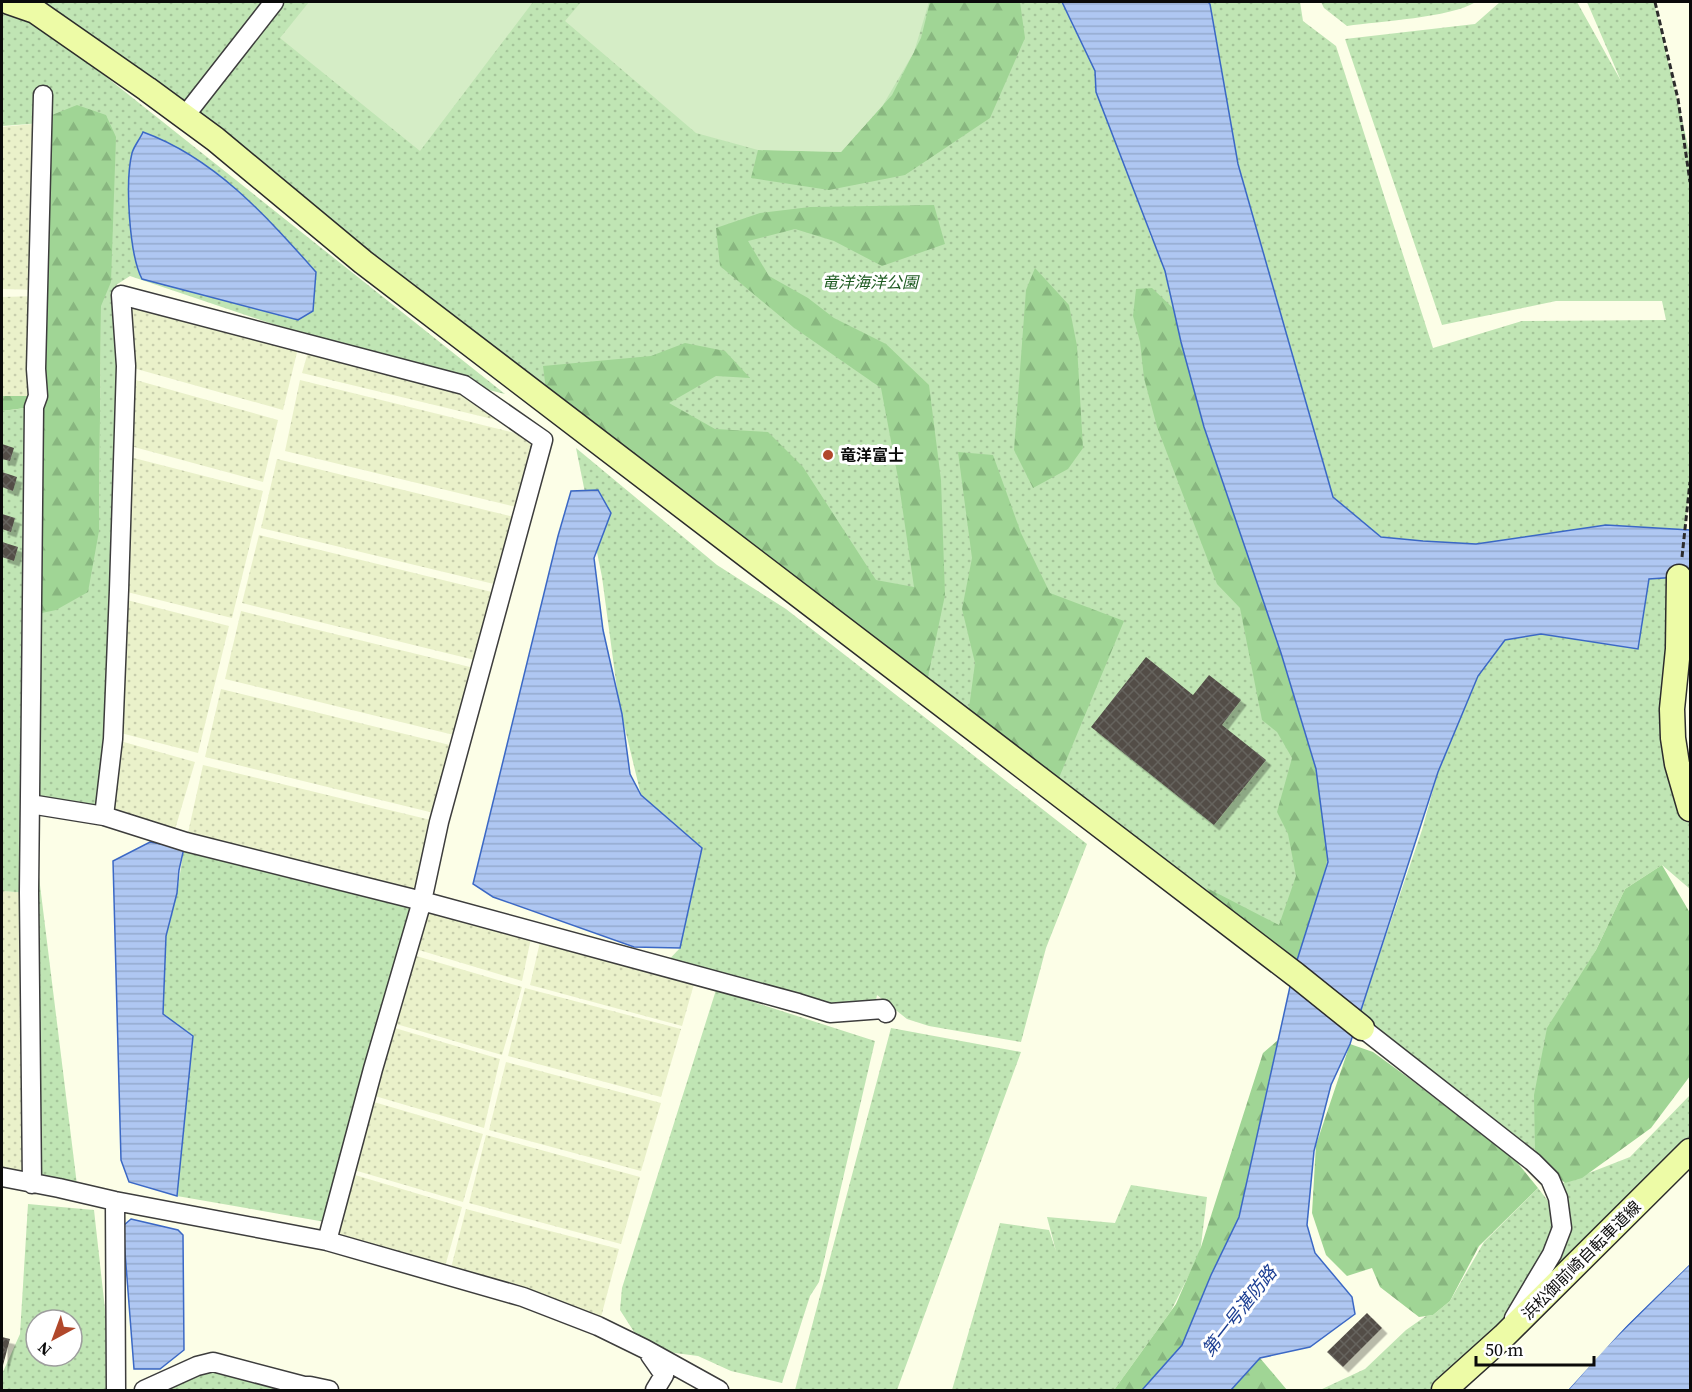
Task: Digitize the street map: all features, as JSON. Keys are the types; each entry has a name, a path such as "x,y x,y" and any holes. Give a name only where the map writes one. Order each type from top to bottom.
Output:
{"street":[{"path":"9,2 35,11 215,139 363,262 1293,973 1524,1155 1550,1179 1558,1198 1562,1228 1552,1254 1504,1336"},
{"path":"184,117 274,2"},
{"path":"32,1184 29,893 34,407 38,396 36,369 43,95"},
{"path":"104,816 113,739 119,590 126,366 121,295 464,385 543,440 439,822 422,901 373,1069 327,1241"},
{"path":"1679,577 1678,649 1672,709 1673,738 1677,764 1690,809"},
{"path":"30,804 104,816 186,842 422,901 830,1013 883,1009 886,1013"},
{"name":"浜松御前崎自転車道線","path":"1444,1390 1504,1336 1690,1151"},
{"path":"2,1177 327,1241 523,1297 598,1326 719,1390"},
{"path":"116,1201 116,1390"},
{"path":"645,1349 664,1375 655,1390"},
{"path":"144,1390 197,1366 213,1362 304,1386 329,1390"}],"path":[{"path":"1655,2 1678,99 1690,182"},
{"path":"1679,577 1690,482"}],"green space":[{"name":"竜洋海洋公園","path":"2,2 1068,2 1095,71 1096,92 1108,100 1151,238 1155,240 1171,286 1168,289 1182,329 1190,378 1204,427 1297,705 1324,797 1328,862 1293,973 381,259 184,117 80,56 505,394 412,371 130,276 116,285 124,419 104,816 30,793 78,1193 32,1184 29,893 2,891 2,411 34,407 99,526 101,306 42,123 2,126"},
{"path":"309,2 533,2 420,151 280,38"},
{"path":"581,2 929,2 914,52 883,105 841,152 758,150 696,133 565,21"},
{"path":"930,2 1020,2 1025,38 990,118 905,175 829,190 751,178 758,150 841,152 892,95 921,38"},
{"path":"1208,2 1300,2 1303,21 1336,46 1433,348 1522,321 1666,320 1662,301 1556,301 1442,325 1345,39 1475,24 1500,2 1577,2 1621,81 1587,2 1654,2 1690,154 1690,481 1685,528 1491,559 1423,541 1381,537 1333,497 1238,164"},
{"path":"1321,2 1476,2 1449,12 1347,26 1324,8"},
{"path":"77,105 106,115 116,137 111,282 101,306 99,531 88,592 56,610 32,615 33,407 2,411 2,396 38,396 42,119"},
{"path":"42,123 38,290 2,289 2,127"},
{"path":"934,205 945,244 882,266 834,241 795,229 748,241 769,276 808,298 834,318 886,344 929,385 941,480 945,595 925,691 546,390 543,366 651,356 685,343 725,351 750,378 716,376 669,403 715,429 768,432 803,467 876,580 914,587 898,478 881,388 793,327 720,266 716,228 760,213 810,207"},
{"path":"1035,268 1069,305 1077,346 1083,448 1068,469 1033,488 1014,450 1026,290"},
{"path":"1152,288 1176,311 1197,402 1265,597 1321,787 1328,855 1310,945 1296,975 1219,916 1207,888 1279,925 1296,876 1288,834 1277,812 1292,758 1277,732 1262,720 1240,608 1217,584 1157,427 1144,378 1140,342 1133,316 1136,289"},
{"path":"121,295 300,340 283,410 126,366"},
{"path":"37,296 38,396 2,396 2,297"},
{"path":"310,345 464,385 525,427 302,373"},
{"path":"125,377 278,420 263,482 123,444"},
{"path":"300,380 543,440 524,509 285,451"},
{"path":"576,448 717,565 786,609 1087,844 1046,948 1021,1042 929,1026 907,1019 877,995 874,1010 839,1013 662,967 680,948 702,848 641,795 619,704 602,577"},
{"path":"958,452 993,455 1021,533 1050,593 1124,621 1056,785 967,723 975,663 962,609 972,558"},
{"path":"122,455 263,491 232,618 119,590"},
{"path":"277,459 514,517 498,585 261,528"},
{"path":"259,535 496,593 479,661 242,603"},
{"path":"1679,577 1677,764 1690,808 1690,889 1662,865 1625,889 1596,950 1544,1042 1535,1150 1356,1023 1422,830 1438,772 1478,676 1505,640 1541,634 1638,649 1649,579"},
{"path":"119,598 229,626 198,753 113,731"},
{"path":"241,611 478,669 462,737 225,679"},
{"path":"221,689 458,747 442,815 205,757"},
{"path":"113,739 195,762 173,836 104,816"},
{"path":"203,765 439,822 422,901 531,938 522,981 409,947 186,842"},
{"path":"184,848 422,901 331,1223 177,1196 193,1037 163,1014 166,936 177,893"},
{"path":"1662,865 1690,913 1690,1076 1651,1128 1582,1178 1565,1183 1554,1174 1535,1150 1534,1095 1547,1028 1596,950 1625,889"},
{"path":"2,891 29,893 21,1017 32,1184 2,1177"},
{"path":"540,942 694,984 682,1026 530,985"},
{"path":"406,953 522,987 502,1055 386,1021"},
{"path":"525,988 681,1029 661,1097 508,1056"},
{"path":"716,990 875,1041 819,1282 810,1296 782,1383 731,1371 698,1356 645,1349 620,1310 622,1288"},
{"path":"388,1026 500,1059 484,1128 368,1094"},
{"path":"891,1028 1021,1052 897,1390 795,1390"},
{"path":"1278,1040 1239,1217 1211,1275 1182,1345 1142,1390 1114,1390 1176,1304 1201,1247 1263,1053"},
{"path":"1350,1044 1373,1052 1410,1079 1516,1161 1538,1188 1479,1246 1450,1301 1433,1315 1419,1317 1380,1287 1372,1268 1347,1276 1326,1255 1312,1213 1316,1145"},
{"path":"506,1062 661,1103 641,1171 489,1130"},
{"path":"1690,1095 1690,1148 1446,1390 1320,1390 1365,1369 1406,1330 1426,1316 1433,1315 1450,1301 1484,1242 1538,1188 1555,1210 1553,1187 1630,1157"},
{"path":"367,1100 483,1134 463,1202 347,1168"},
{"path":"486,1135 640,1177 621,1244 469,1203"},
{"path":"345,1172 462,1207 444,1270 328,1237"},
{"path":"1131,1185 1207,1197 1200,1253 1171,1311 1114,1390 952,1390 1000,1223 1049,1230 1056,1251 1047,1217 1115,1223"},
{"path":"28,1204 94,1210 114,1390 2,1390 2,1374 20,1334"},
{"path":"466,1209 619,1249 601,1317 449,1276"},
{"path":"1260,1358 1287,1390 1231,1390"},
{"path":"205,1364 302,1390 145,1390"}],"water":[{"name":"第一号湛防路","path":"1062,2 1208,2 1210,4 1238,164 1333,497 1381,537 1423,541 1476,544 1606,525 1690,530 1690,579 1679,577 1649,579 1638,649 1541,634 1505,640 1478,676 1438,772 1350,1044 1331,1085 1314,1151 1307,1225 1315,1253 1352,1297 1355,1314 1310,1347 1260,1358 1231,1390 1142,1390 1182,1345 1211,1275 1239,1217 1293,973 1328,862 1316,769 1281,653 1204,427 1165,271 1096,92 1095,71"},
{"path":"143,132 194,157 259,210 316,272 313,311 298,320 142,279 131,236 129,181 132,153"},
{"path":"598,490 611,513 594,558 603,630 622,714 630,774 641,795 702,848 680,948 634,947 493,897 473,884 571,491"},
{"path":"150,842 184,848 177,893 166,936 163,1014 193,1036 177,1196 129,1182 121,1160 113,861"},
{"path":"131,1219 178,1230 183,1235 184,1350 160,1369 134,1369 123,1226"},
{"path":"1690,1264 1690,1390 1568,1390 1602,1351"}],"pier":[{"path":"1690,1261 1690,1264 1628,1324 1568,1390 1565,1390 1600,1349"}],"building":[{"path":"2,444 14,448 10,461 2,459"},
{"path":"2,472 17,477 13,491 2,487"},
{"path":"2,514 15,518 11,532 2,529"},
{"path":"2,542 18,547 14,561 2,557"},
{"path":"1146,657 1193,695 1209,675 1241,700 1222,725 1266,760 1214,825 1091,727"},
{"path":"1367,1313 1382,1328 1343,1367 1327,1352"},
{"path":"2,1337 10,1339 2,1369"}],"place":[{"name":"竜洋富士","path":"828,455"}]}
